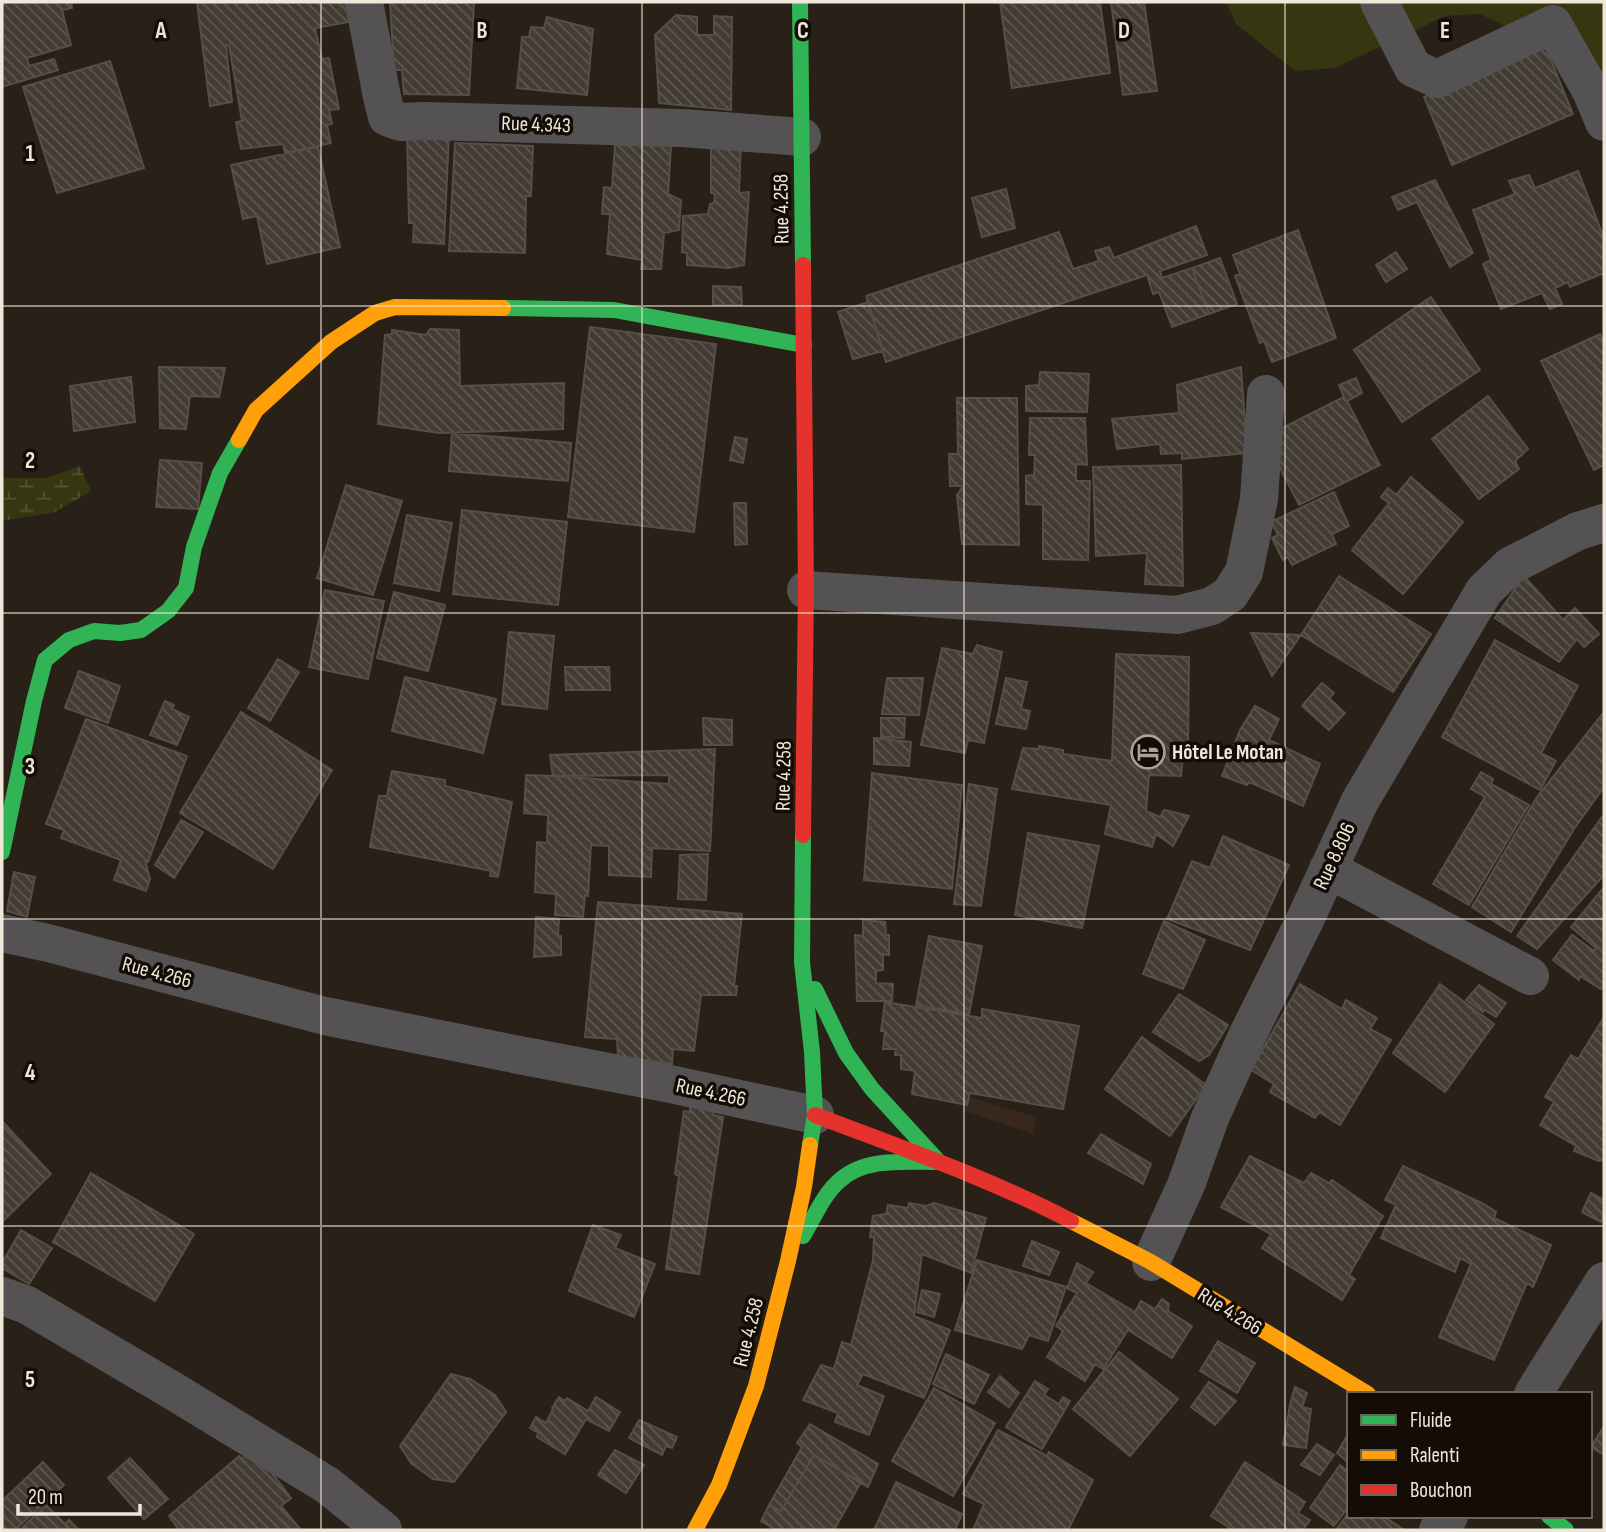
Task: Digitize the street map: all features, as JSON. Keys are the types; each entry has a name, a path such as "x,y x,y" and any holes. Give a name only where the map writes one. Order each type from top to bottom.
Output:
{"main road":[{"name":"Rue 4.258","path":"695,1530 719,1485 756,1386 788,1261 804,1187 815,1115 813,1052 802,962 806,590 800,2"},
{"path":"2,852 44,660 69,640 94,631 120,633 141,630 168,611 186,588 194,547 220,474 256,410 331,342 360,321 395,307 614,310 804,345"},
{"path":"802,962 846,1053 872,1089 939,1162"},
{"name":"Rue 4.266","path":"815,1115 939,1162 1041,1205 1151,1262 1364,1392"},
{"path":"788,1261 828,1195 839,1181 849,1174 878,1163 939,1162"},
{"path":"1551,1518 1566,1530"}],"street":[{"name":"Rue 4.343","path":"364,2 387,117 401,122 682,128 802,137"},
{"path":"1379,2 1413,68 1437,79 1553,24 1591,91 1604,122"},
{"path":"806,590 1177,615 1212,606 1230,594 1244,572 1259,499 1266,394"},
{"name":"Rue 8.806","path":"1151,1262 1186,1185 1215,1106 1360,801 1484,590 1510,566 1578,531 1604,523"},
{"path":"1328,869 1530,976"},
{"name":"Rue 4.266","path":"2,933 325,1016 815,1115"},
{"path":"1534,1392 1604,1281"},
{"path":"2,1296 27,1305 293,1464 327,1485 383,1530"}],"shaded area":[{"path":"969,1097 1037,1117 1032,1134 964,1111"}],"green space":[{"path":"1226,2 1604,2 1604,74 1480,14 1445,16 1335,68 1295,71 1236,24"},
{"path":"80,466 91,491 55,512 2,521 2,478 46,478"}],"building":[{"path":"2,2 71,2 72,8 62,10 71,45 27,58 29,66 54,59 58,70 2,87"},
{"path":"197,2 346,2 349,22 315,28 322,59 329,58 339,109 329,110 332,124 327,125 331,143 285,153 283,144 241,149 236,122 242,121 229,45 226,45 232,102 210,106"},
{"path":"390,2 474,2 469,95 404,94 402,70 394,70"},
{"path":"1000,2 1100,2 1110,73 1012,88"},
{"path":"1111,2 1144,2 1157,91 1123,95"},
{"path":"676,15 697,17 697,35 714,35 714,16 732,17 731,110 659,103 655,35"},
{"path":"547,17 593,29 587,95 517,88 522,37 529,37 531,27 544,28"},
{"path":"1545,46 1573,114 1452,165 1424,97"},
{"path":"110,61 144,168 57,193 23,87"},
{"path":"407,132 449,133 444,244 413,242 414,223 409,223"},
{"path":"711,141 741,142 739,193 749,192 744,265 729,268 687,265 687,253 682,252 683,216 708,214 710,204 714,203 715,194 711,193"},
{"path":"455,143 533,146 531,196 526,196 525,253 449,251"},
{"path":"615,145 671,146 668,194 681,200 679,230 664,233 661,269 641,269 642,260 607,254 610,214 602,214 604,187 612,188"},
{"path":"318,147 340,247 267,264 257,216 243,219 231,165"},
{"path":"1578,171 1604,238 1604,273 1570,287 1568,282 1555,288 1562,304 1550,309 1542,293 1501,309 1483,264 1491,260 1473,210 1515,194 1509,181 1529,175 1535,188"},
{"path":"1435,180 1473,253 1450,267 1417,202 1398,210 1392,197"},
{"path":"1006,189 1015,228 982,237 972,198"},
{"path":"1196,226 1207,255 1160,271 1162,278 1192,268 1209,314 1172,327 1159,292 1153,294 1147,275 886,362 866,296 1059,232 1073,269 1099,261 1095,251 1109,247 1114,258"},
{"path":"1298,230 1336,338 1272,362 1264,341 1260,343 1235,276 1240,274 1233,255"},
{"path":"1396,252 1407,269 1386,282 1376,265"},
{"path":"1220,258 1237,304 1209,314 1192,268"},
{"path":"713,286 741,287 742,305 713,305"},
{"path":"1431,297 1480,370 1402,422 1354,350"},
{"path":"868,302 883,351 853,359 838,312"},
{"path":"590,327 716,344 694,532 568,517"},
{"path":"430,329 459,330 460,386 564,383 563,429 439,433 378,424 385,335 392,334 392,330 426,335"},
{"path":"1600,334 1604,343 1604,465 1594,470 1541,361"},
{"path":"159,367 225,368 219,397 190,396 186,429 160,428"},
{"path":"1241,367 1247,453 1182,459 1182,453 1161,454 1160,444 1117,449 1112,419 1179,413 1177,385"},
{"path":"1040,372 1089,374 1087,412 1026,411 1026,386 1039,385"},
{"path":"131,377 135,422 74,431 70,386"},
{"path":"1356,378 1362,393 1347,401 1380,465 1299,505 1264,437 1344,397 1339,385"},
{"path":"1488,396 1528,449 1515,461 1519,469 1479,499 1432,439"},
{"path":"957,398 1017,398 1019,545 962,544 957,495 963,486 950,486 949,454 958,454"},
{"path":"1030,418 1085,418 1087,465 1076,464 1076,481 1090,481 1088,560 1043,559 1043,505 1026,504 1026,476 1034,475 1035,455 1029,455"},
{"path":"452,433 571,443 568,481 449,471"},
{"path":"735,437 747,439 743,463 730,460"},
{"path":"160,460 202,463 198,509 156,507"},
{"path":"1181,465 1183,586 1145,584 1147,553 1096,556 1093,467"},
{"path":"1411,477 1463,522 1403,594 1352,550 1389,503 1381,497 1388,488 1396,495"},
{"path":"346,485 402,501 373,595 317,578"},
{"path":"1334,492 1349,526 1332,534 1336,544 1292,565 1288,557 1283,560 1272,538 1278,535 1271,522"},
{"path":"734,503 746,503 747,544 735,545"},
{"path":"462,510 567,522 558,605 453,594"},
{"path":"407,515 452,523 439,591 394,583"},
{"path":"1339,576 1431,634 1393,692 1301,635"},
{"path":"1524,576 1563,620 1575,608 1599,634 1584,647 1577,639 1559,662 1495,618"},
{"path":"325,590 384,601 368,679 309,667"},
{"path":"394,592 445,605 428,671 377,658"},
{"path":"509,632 554,636 547,709 502,704"},
{"path":"1251,633 1301,635 1272,676"},
{"path":"1495,640 1578,686 1541,753 1556,761 1540,790 1442,737"},
{"path":"977,645 1002,652 984,743 968,740 965,753 921,745 942,648 973,654"},
{"name":"Hôtel Le Motan","path":"1116,654 1189,657 1188,745 1184,744 1181,776 1149,775 1146,811 1160,817 1164,810 1189,816 1173,846 1156,834 1152,847 1105,834 1111,805 1012,789 1023,748 1039,749 1039,746 1063,750 1063,754 1112,761"},
{"path":"278,659 299,672 270,721 248,708"},
{"path":"565,667 609,667 610,690 566,690"},
{"path":"79,671 120,686 108,723 65,708"},
{"path":"405,677 496,699 483,753 392,731"},
{"path":"887,678 923,678 919,715 882,714"},
{"path":"1006,678 1027,682 1021,709 1030,711 1026,729 996,724"},
{"path":"1322,683 1334,693 1329,698 1345,713 1329,730 1302,706"},
{"path":"165,701 174,705 172,709 189,717 177,745 150,735"},
{"path":"1255,706 1279,719 1269,740 1320,764 1303,806 1249,782 1247,785 1222,776 1240,730"},
{"path":"241,712 332,770 273,869 180,813"},
{"path":"1604,712 1604,787 1574,829 1511,932 1472,907 1537,797"},
{"path":"703,718 732,720 732,745 704,745"},
{"path":"881,718 905,718 904,738 881,737"},
{"path":"86,719 187,756 148,862 145,860 150,879 146,891 114,880 121,860 61,838 64,830 46,824"},
{"path":"874,738 911,742 909,766 874,764"},
{"path":"715,749 710,851 652,848 651,877 609,875 609,846 591,845 588,896 585,895 583,917 555,915 556,894 535,892 537,842 547,843 548,815 524,813 526,775 553,776 550,755","holes":["669,775 669,784 553,776"]},
{"path":"392,771 445,780 445,786 512,802 498,877 490,876 491,871 370,847 379,796 387,796"},
{"path":"1481,772 1493,779 1491,784 1529,805 1469,905 1433,884 1485,797 1471,789"},
{"path":"872,773 962,785 952,889 864,880"},
{"path":"969,784 997,789 981,906 954,904"},
{"path":"1604,814 1604,875 1537,949 1517,936"},
{"path":"181,820 203,832 174,878 155,865"},
{"path":"1028,833 1099,846 1082,928 1015,915"},
{"path":"1223,836 1289,865 1250,950 1167,919 1192,861 1210,868"},
{"path":"708,854 706,900 678,899 680,855"},
{"path":"14,872 35,877 27,917 7,911"},
{"path":"1604,887 1604,984 1601,989 1580,976 1579,980 1553,960 1572,935 1594,951 1596,948 1571,927"},
{"path":"598,902 742,914 734,986 737,986 736,995 701,995 694,1051 673,1049 672,1064 618,1056 617,1039 585,1037"},
{"path":"536,917 559,919 561,955 534,957"},
{"path":"863,920 885,922 886,935 889,935 889,955 883,954 883,970 876,971 876,983 893,984 892,1001 857,1001 855,935 863,936"},
{"path":"1164,921 1205,940 1183,989 1143,974"},
{"path":"929,936 982,946 969,1014 916,1005"},
{"path":"1300,984 1342,1009 1346,1000 1377,1018 1370,1029 1391,1040 1340,1125 1319,1112 1315,1118 1270,1092 1274,1084 1251,1070"},
{"path":"1440,984 1494,1024 1445,1092 1393,1053"},
{"path":"1479,985 1506,1003 1496,1017 1466,1000"},
{"path":"1179,994 1228,1025 1209,1055 1199,1061 1153,1032"},
{"path":"885,1002 982,1018 982,1009 1079,1026 1063,1109 970,1093 967,1105 912,1094 915,1071 901,1069 901,1055 895,1055 896,1049 883,1049 885,1031 881,1031"},
{"path":"1604,1017 1604,1160 1599,1161 1574,1151 1576,1146 1540,1125 1554,1102 1545,1097 1571,1055 1578,1059"},
{"path":"1142,1037 1206,1085 1170,1136 1105,1089"},
{"path":"690,1101 714,1103 713,1115 723,1117 699,1274 666,1269 679,1176 675,1174 684,1111 690,1112"},
{"path":"2,1121 51,1174 2,1222"},
{"path":"1101,1134 1151,1164 1143,1184 1088,1153"},
{"path":"1250,1156 1304,1183 1311,1173 1329,1183 1332,1180 1383,1216 1349,1275 1355,1279 1342,1300 1262,1248 1271,1234 1221,1207"},
{"path":"1403,1166 1484,1204 1496,1212 1494,1218 1551,1245 1533,1287 1527,1283 1494,1360 1439,1337 1471,1264 1460,1258 1455,1272 1381,1238 1396,1205 1385,1200"},
{"path":"91,1173 194,1234 155,1301 53,1242"},
{"path":"1591,1193 1604,1200 1601,1222 1582,1212"},
{"path":"909,1203 926,1206 934,1203 986,1218 971,1273 922,1254 914,1316 950,1330 924,1398 863,1374 857,1385 884,1396 869,1435 835,1422 838,1413 803,1400 821,1365 834,1369 842,1342 851,1345 873,1260 874,1237 870,1237 873,1216 886,1214 888,1205 908,1208"},
{"path":"593,1225 621,1235 615,1248 655,1264 634,1317 569,1291"},
{"path":"21,1230 52,1248 29,1284 2,1268 2,1263"},
{"path":"1032,1241 1059,1252 1049,1275 1023,1266"},
{"path":"977,1260 1066,1287 1048,1341 1029,1335 1022,1349 955,1330"},
{"path":"1077,1263 1093,1272 1086,1283 1135,1312 1141,1301 1155,1309 1162,1299 1169,1304 1168,1311 1192,1326 1172,1358 1128,1330 1103,1369 1095,1364 1085,1381 1047,1357 1063,1331 1056,1326 1077,1293 1067,1288"},
{"path":"922,1290 940,1294 934,1317 917,1312"},
{"path":"1218,1341 1255,1363 1237,1393 1200,1371"},
{"path":"1119,1352 1178,1399 1130,1456 1073,1409"},
{"path":"946,1354 989,1375 974,1404 933,1384"},
{"path":"451,1374 470,1379 495,1395 506,1412 454,1482 433,1479 411,1463 400,1446"},
{"path":"1000,1376 1019,1393 1009,1407 988,1392"},
{"path":"1035,1381 1048,1389 1044,1395 1059,1404 1063,1397 1070,1401 1042,1449 1006,1427"},
{"path":"1209,1382 1236,1401 1215,1425 1191,1407"},
{"path":"1295,1387 1307,1393 1302,1407 1311,1409 1306,1448 1283,1445"},
{"path":"934,1388 995,1423 953,1496 892,1461"},
{"path":"559,1397 565,1401 567,1398 588,1411 596,1397 620,1412 609,1431 586,1419 565,1454 537,1437 538,1433 530,1428 536,1417 546,1423"},
{"path":"639,1420 677,1437 672,1448 666,1446 662,1455 629,1438"},
{"path":"810,1424 878,1464 868,1487 814,1455 781,1511 769,1505 802,1447 797,1443"},
{"path":"1604,1426 1604,1455 1592,1445"},
{"path":"998,1430 1047,1456 1049,1452 1093,1480 1068,1530 973,1530 984,1504 963,1494"},
{"path":"1347,1436 1347,1461 1337,1453"},
{"path":"1317,1444 1334,1455 1320,1475 1301,1465"},
{"path":"254,1449 291,1498 281,1506 301,1530 179,1530 169,1516 239,1456 242,1459"},
{"path":"615,1450 644,1465 626,1493 598,1475"},
{"path":"814,1455 861,1482 834,1530 776,1530 761,1521 769,1505 781,1511"},
{"path":"130,1458 168,1499 144,1519 108,1478"},
{"path":"43,1462 64,1485 15,1530 2,1530 2,1501"},
{"path":"1245,1462 1305,1502 1298,1513 1310,1520 1303,1530 1233,1530 1211,1516"},
{"path":"1340,1465 1347,1470 1347,1509 1334,1526 1310,1508"},
{"path":"896,1482 962,1514 955,1530 874,1530"},
{"path":"46,1505 65,1524 69,1520 79,1530 20,1530"},
{"path":"1347,1515 1347,1518 1386,1518 1404,1530 1336,1530"}],"traffic: fast":[{"path":"800,2 803,265"},
{"path":"503,308 614,310 804,345"},
{"path":"2,852 45,660 69,640 94,631 120,633 141,630 168,611 186,588 194,547 220,473 239,440"},
{"path":"803,835 802,962 812,1052 815,1115 810,1145"},
{"path":"815,989 846,1053 872,1089 939,1162"},
{"path":"803,1236 828,1193 849,1173 886,1162 939,1162"},
{"path":"1551,1518 1566,1530"}],"traffic: slow":[{"path":"239,440 256,410 331,342 375,313 395,307 503,308"},
{"path":"695,1530 719,1485 756,1386 788,1261 810,1145"},
{"path":"1071,1221 1151,1262 1365,1392"}],"traffic: jam":[{"path":"803,265 806,590 803,835"},
{"path":"815,1115 977,1177 1071,1221"}],"place":[{"name":"Hôtel Le Motan","path":"1148,752"}]}
